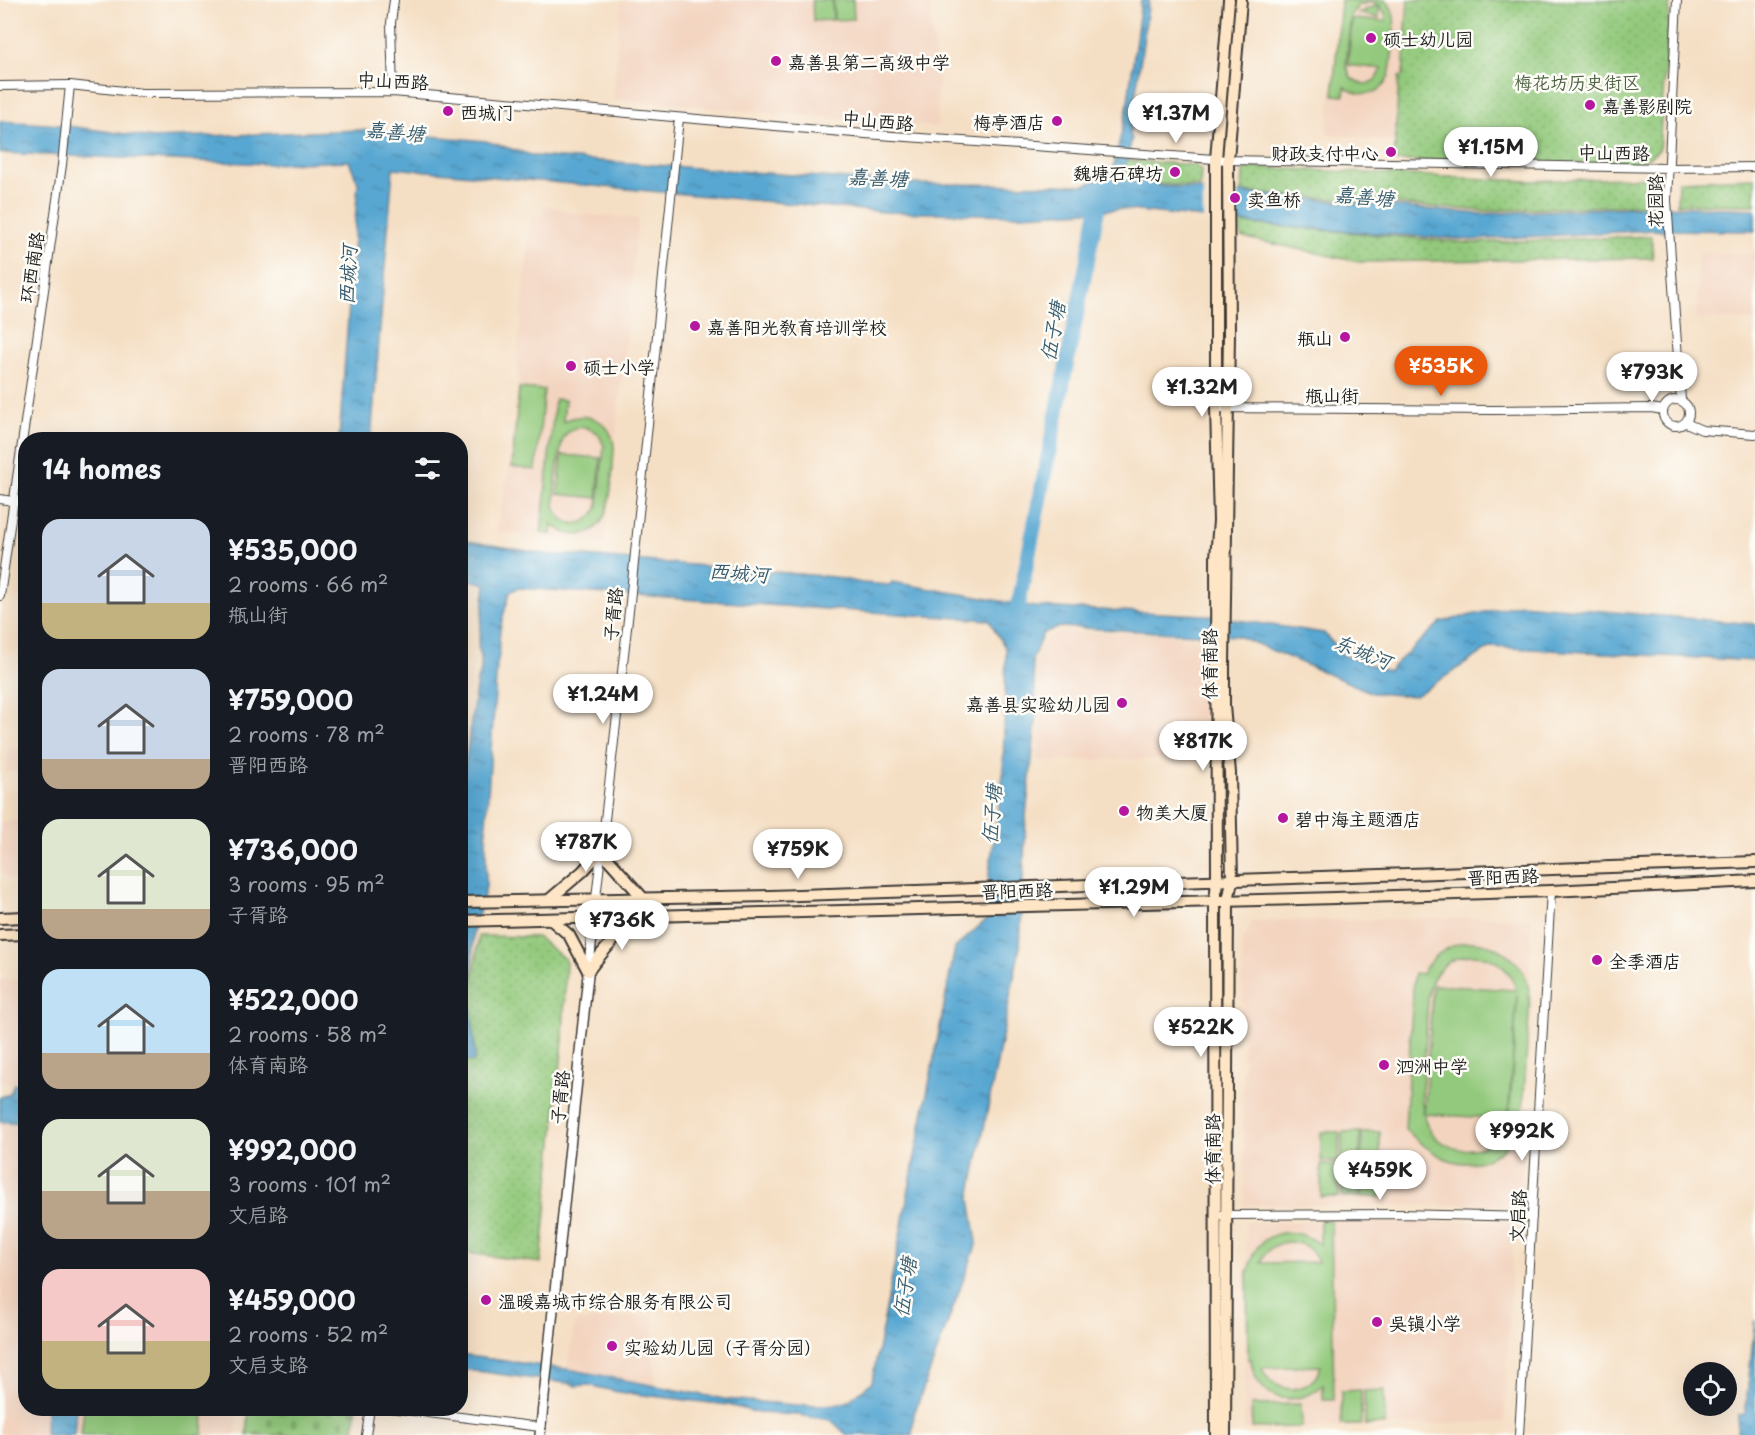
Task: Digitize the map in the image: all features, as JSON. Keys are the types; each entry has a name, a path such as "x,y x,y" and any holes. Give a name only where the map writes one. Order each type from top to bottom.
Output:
{"main road":[{"name":"体育南路","path":"1221,596 1216,408 1216,159 1229,0"},
{"name":"体育南路","path":"1225,1435 1225,1285 1215,901 1221,596 1228,409 1230,239 1228,160 1241,0"},
{"name":"体育南路","path":"1216,1435 1228,901 1232,881 1230,773 1220,663"},
{"path":"550,899 583,871 602,851 642,897"},
{"name":"晋阳西路","path":"468,902 954,890 1755,862"},
{"name":"晋阳西路","path":"468,921 1551,891 1755,881"},
{"path":"0,918 18,917"},
{"path":"550,919 569,935 588,971 606,947 640,917"},
{"path":"0,935 18,934"}],"street":[{"path":"393,92 391,23 394,0"},
{"name":"花园路","path":"1677,0 1667,200 1681,401"},
{"name":"中山西路","path":"0,86 70,86 142,93 393,92 679,118 1135,155 1228,160 1668,168 1755,167"},
{"name":"环西南路","path":"23,432 62,165 70,86"},
{"name":"子胥路","path":"540,1431 588,971 630,602 679,118"},
{"path":"1681,401 1689,410 1686,423 1679,427 1670,426 1664,419 1663,410 1668,403 1681,401"},
{"name":"甁山街","path":"1216,408 1494,410 1652,408 1663,410"},
{"path":"1686,423 1702,430 1755,434"},
{"name":"环西南路","path":"0,596 18,467"},
{"path":"0,499 18,502"},
{"name":"文启路","path":"1519,1435 1551,891"},
{"path":"1222,1214 1532,1217"},
{"path":"366,1435 369,1416"},
{"path":"442,1416 540,1431"}],"shaded area":[{"name":"嘉善县第二高级中学","path":"621,0 930,0 934,51 939,70 937,127 613,99"},
{"name":"硕士幼儿园","path":"1340,0 1408,0 1403,77 1399,77 1394,141 1327,134"},
{"name":"硕士小学","path":"547,205 576,214 638,218 605,541 602,543 496,531 509,469 519,374 517,357 531,218 543,214 543,208"},
{"path":"1698,252 1755,254 1755,321 1697,319"},
{"name":"嘉善县实验幼儿园","path":"1063,632 1157,634 1204,638 1206,758 1035,761 1040,718 1035,665 1039,649 1046,639"},
{"path":"8,749 18,749 18,772 6,772"},
{"path":"18,821 18,877 9,878 0,871 0,822"},
{"name":"泗洲中学","path":"1531,917 1522,1188 1511,1205 1244,1205 1242,942 1252,921"},
{"path":"18,979 18,1082 0,1083 0,980"},
{"path":"0,1124 18,1125 18,1416 237,1416 236,1435 0,1435"},
{"name":"吴镇小学","path":"1246,1222 1514,1222 1504,1422 1244,1430"},
{"name":"实验幼儿园（子胥分园）","path":"653,1315 655,1384 566,1372 575,1321"}],"green space":[{"path":"812,0 832,0 833,20 813,21"},
{"path":"833,0 853,0 854,19 834,20"},
{"path":"1341,0 1386,0 1394,16 1394,27 1391,66 1385,84 1375,92 1357,93 1345,87 1344,96 1333,95","holes":["1370,2 1378,5 1358,13 1379,18 1379,5 1385,13 1386,21 1352,19 1348,65 1382,69 1376,80 1364,85 1351,78 1346,65 1351,15 1359,5"]},
{"name":"梅花坊历史街区","path":"1408,0 1670,0 1659,150 1639,164 1394,161 1399,77 1403,76"},
{"path":"1126,160 1194,165 1201,170 1200,187 1160,184 1142,178 1124,180"},
{"path":"1248,167 1527,181 1658,177 1658,204 1484,211 1242,192 1243,171"},
{"path":"1755,178 1755,205 1677,204 1678,181"},
{"path":"1240,223 1470,243 1651,236 1653,258 1359,262 1241,237"},
{"path":"519,388 544,390 536,470 512,467"},
{"path":"555,399 565,400 563,422 572,418 590,417 605,425 610,432 614,451 609,500 601,522 593,530 579,535 570,534 552,524 551,534 541,533","holes":["585,427 598,433 604,446 598,505 595,512 585,521 578,523 565,521 556,509 555,503 562,442 566,435 576,428"]},
{"path":"562,455 601,458 597,498 558,494"},
{"path":"479,936 537,937 566,960 563,1040 541,1263 468,1253 468,1013"},
{"path":"1462,943 1490,945 1508,955 1522,971 1530,997 1523,1113 1519,1126 1504,1148 1482,1161 1469,1163 1456,1162 1437,1155 1405,1130 1414,973 1422,974 1436,956","holes":["1478,956 1493,960 1505,969 1516,990 1433,985 1424,1114 1508,1119 1517,994 1509,1120 1489,1144 1463,1149 1451,1147 1440,1141 1426,1123 1423,1111 1422,1087 1428,1002 1430,986 1441,969 1457,958"]},
{"path":"1321,1132 1339,1132 1339,1161 1321,1161"},
{"path":"1342,1132 1360,1132 1360,1161 1342,1161"},
{"path":"1362,1132 1380,1132 1380,1161 1362,1161"},
{"path":"1321,1164 1339,1164 1339,1197 1321,1197"},
{"path":"1342,1164 1360,1164 1360,1197 1342,1197"},
{"path":"1362,1164 1380,1164 1380,1197 1362,1197"},
{"path":"1320,1220 1331,1220 1334,1400 1323,1400 1323,1385 1300,1398 1278,1397 1268,1392 1260,1384 1254,1373 1251,1359 1248,1359 1247,1271 1249,1271 1252,1257 1258,1247 1266,1239 1276,1234 1298,1234 1320,1245","holes":["1287,1242 1306,1247 1318,1262 1261,1263 1271,1249","1321,1366 1310,1383 1292,1389 1275,1384 1262,1368"]},
{"path":"1361,1390 1361,1425 1341,1425 1341,1391"},
{"path":"1384,1390 1385,1425 1365,1425 1364,1391"},
{"path":"1301,1404 1302,1427 1252,1428 1251,1405"},
{"path":"83,1416 204,1416 203,1435 81,1435"},
{"path":"248,1416 356,1416 353,1435 247,1435"}],"water":[{"path":"1141,0 1149,0 1130,134 1132,138 1123,180 1142,179 1161,186 1480,214 1657,206 1755,209 1755,231 1655,230 1471,240 1277,226 1121,209 1022,215 884,212 393,168 372,432 340,432 358,183 349,161 269,164 0,153 0,121 61,125 153,138 361,130 486,141 534,156 915,184 1085,185 1112,173 1127,109"},
{"name":"西城河","path":"468,541 552,555 834,577 862,583 890,585 892,582 1035,607 1204,615 1324,633 1343,655 1388,671 1441,622 1520,604 1755,624 1755,661 1491,647 1415,696 1373,693 1238,636 1060,627 1043,633 1032,660 1037,712 1026,816 1020,947 970,1198 977,1243 914,1414 912,1435 847,1435 831,1420 798,1415 758,1413 728,1405 618,1392 588,1385 574,1386 573,1384 468,1370 468,1356 573,1370 724,1399 796,1405 831,1405 847,1402 872,1382 955,948 987,919 989,874 1003,775 1006,649 989,620 518,588 510,592 500,630 497,664 486,823 486,887 473,934 471,1001 475,1058 473,1062 468,1061 468,743 477,680 481,669 478,647 486,584 468,580"},
{"path":"14,1084 18,1084 18,1123 0,1122 0,1097 10,1094"},
{"path":"1755,1320 1755,1435 1737,1435 1738,1415 1745,1414"},
{"path":"46,1416 75,1416 74,1435 45,1435"}],"pier":[{"path":"1203,187 1238,191 1239,225 1203,221"}],"waterway":[{"name":"伍子塘","path":"1016,625 1101,192"}],"place":[{"name":"硕士幼儿园","path":"1371,38"},
{"name":"嘉善县第二高级中学","path":"776,61"},
{"name":"嘉善影剧院","path":"1590,105"},
{"name":"西城门","path":"448,111"},
{"name":"梅亭酒店","path":"1057,121"},
{"name":"财政支付中心","path":"1391,152"},
{"name":"魏塘石碑坊","path":"1175,172"},
{"name":"卖鱼桥","path":"1235,198"},
{"name":"嘉善阳光教育培训学校","path":"695,326"},
{"name":"瓶山","path":"1345,337"},
{"name":"硕士小学","path":"571,366"},
{"name":"嘉善县实验幼儿园","path":"1122,703"},
{"name":"物美大厦","path":"1124,811"},
{"name":"碧中海主题酒店","path":"1283,818"},
{"name":"全季酒店","path":"1597,960"},
{"name":"泗洲中学","path":"1384,1065"},
{"name":"温暖嘉城市综合服务有限公司","path":"486,1300"},
{"name":"吴镇小学","path":"1377,1322"},
{"name":"实验幼儿园（子胥分园）","path":"612,1346"}],"water label":[{"name":"嘉善塘","path":"395,131"},
{"name":"嘉善塘","path":"878,177"},
{"name":"嘉善塘","path":"1364,196"},
{"name":"东城河","path":"1363,651"}]}
